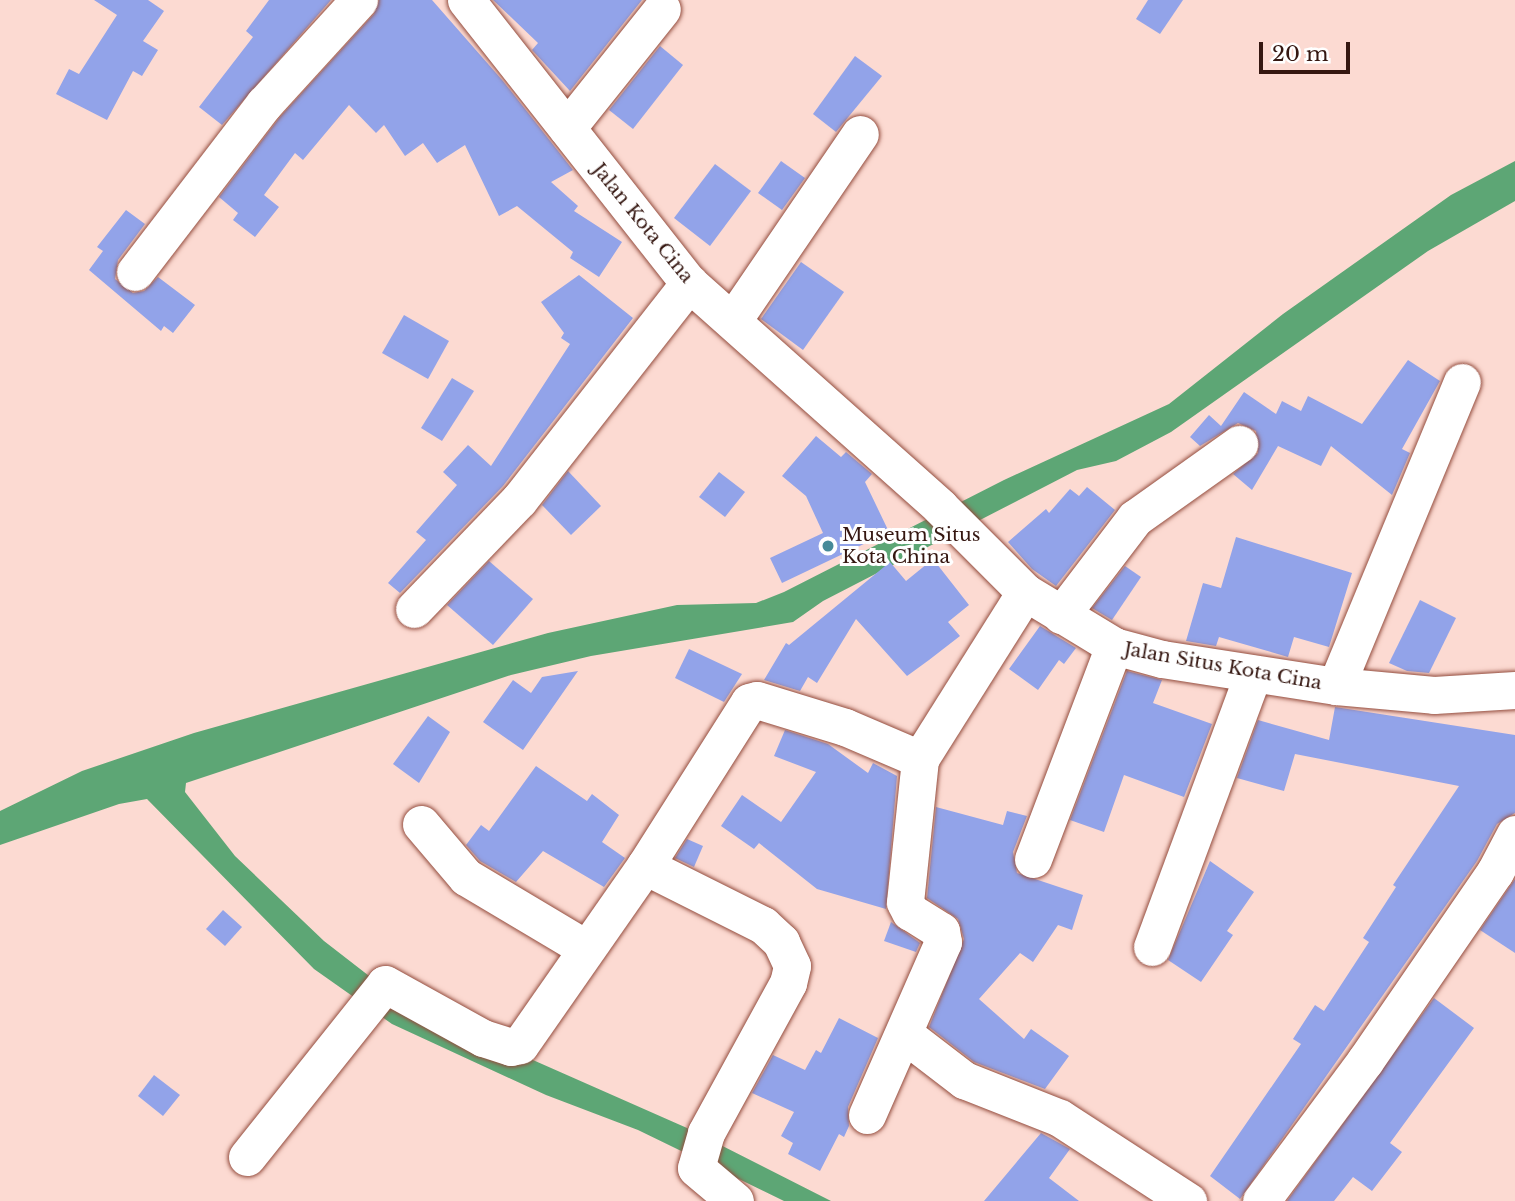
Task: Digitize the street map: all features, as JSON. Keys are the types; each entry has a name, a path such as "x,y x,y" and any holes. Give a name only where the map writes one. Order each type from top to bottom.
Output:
{"street":[{"path":"135,272 264,104 359,0"},
{"name":"Jalan Kota Cina","path":"466,0 689,283 969,535"},
{"path":"567,128 662,9"},
{"path":"733,320 860,134"},
{"path":"414,609 519,500 689,283"},
{"path":"1336,686 1462,382"},
{"path":"1061,615 1135,518 1239,444"},
{"name":"Jalan Situs Kota Cina","path":"969,535 1025,592 1114,646 1252,674 1336,686 1434,695 1515,690"},
{"path":"867,1115 943,942 941,932 910,912 905,902 920,760 1025,592"},
{"path":"1033,859 1114,646"},
{"path":"1152,947 1252,674"},
{"path":"247,1157 385,984 483,1038 516,1047 645,866 749,702 757,701 845,727 920,760"},
{"path":"421,824 466,877 585,948"},
{"path":"1261,1201 1396,1016 1495,872 1515,834"},
{"path":"645,866 763,925 781,942 792,966 788,983 706,1133 696,1168 735,1201"},
{"path":"904,1034 964,1080 1060,1118 1188,1201"}],"shaded area":[{"path":"1515,161 1515,201 1428,251 1171,432 1116,461 1077,470 823,601 793,622 591,656 511,675 186,783 185,792 235,856 324,941 404,1003 687,1128 831,1201 784,1201 638,1130 546,1095 392,1024 314,969 147,799 119,804 0,845 0,811 82,771 194,733 548,633 677,605 756,603 784,592 1004,480 1169,404 1283,314 1451,195"}],"building":[{"path":"94,0 148,0 164,11 143,41 158,50 142,76 133,71 107,120 56,94 69,69 79,74 117,15"},
{"path":"269,0 331,0 222,125 199,107 253,37 246,31"},
{"path":"379,0 432,0 503,81 573,170 551,182 578,206 574,211 622,242 599,277 570,258 573,252 517,206 499,216 465,145 437,163 423,143 405,156 384,125 376,133 349,105 303,160 295,153 264,195 279,207 255,237 233,220 238,213 219,197 280,117 374,14"},
{"path":"493,0 642,0 570,91 532,50 538,43"},
{"path":"1148,0 1183,0 1160,34 1136,19"},
{"path":"660,46 683,65 633,129 609,110"},
{"path":"855,56 882,76 836,132 813,114"},
{"path":"781,161 805,178 782,210 758,193"},
{"path":"715,164 751,191 710,246 674,218"},
{"path":"126,210 145,224 118,260 115,279 133,293 144,291 158,277 195,305 173,333 164,326 161,331 89,270 103,251 97,247"},
{"path":"801,262 844,292 803,350 761,319"},
{"path":"579,275 633,318 503,486 400,593 388,583 426,540 416,532 457,485 443,472 468,445 491,466 570,344 561,338 564,333 541,302"},
{"path":"404,315 449,341 428,379 382,353"},
{"path":"1408,360 1440,381 1402,449 1410,453 1392,495 1331,446 1321,466 1278,446 1252,490 1233,474 1258,453 1256,431 1238,423 1200,446 1190,437 1209,415 1221,426 1244,392 1276,414 1282,401 1301,411 1308,396 1362,424"},
{"path":"452,378 474,391 442,441 421,428"},
{"path":"816,436 841,457 846,452 872,474 865,482 889,532 782,583 770,558 823,533 806,496 782,476"},
{"path":"568,471 601,506 571,535 542,505"},
{"path":"719,472 745,492 725,517 699,497"},
{"path":"1087,487 1115,510 1056,586 1032,569 1008,542 1046,509 1049,513 1070,489 1079,496"},
{"path":"1236,537 1352,573 1329,647 1294,637 1288,657 1219,637 1216,646 1186,641 1203,583 1221,588"},
{"path":"933,559 969,605 948,622 960,636 907,676 856,619 817,683 808,677 800,691 764,680 786,643 789,645 890,562 906,581"},
{"path":"489,561 533,599 493,645 447,605"},
{"path":"1125,566 1141,577 1112,620 1092,608"},
{"path":"1420,600 1456,618 1429,673 1407,671 1389,663"},
{"path":"1040,626 1076,648 1064,664 1059,660 1038,690 1009,669"},
{"path":"689,649 742,674 724,702 675,678"},
{"path":"578,671 523,750 483,722 513,680 531,693 542,677"},
{"path":"1127,671 1162,680 1153,703 1212,724 1184,797 1124,775 1104,832 1070,820"},
{"path":"1335,707 1515,735 1515,813 1497,824 1477,861 1240,1199 1210,1176 1301,1044 1293,1039 1315,1005 1324,1011 1369,942 1363,938 1396,887 1393,885 1459,786 1295,754 1284,791 1237,778 1258,720 1329,740"},
{"path":"428,716 450,732 419,783 393,764"},
{"path":"785,730 828,744 868,773 873,763 897,776 886,909 817,889 759,843 754,849 721,826 742,795 781,822 816,772 774,756"},
{"path":"536,766 587,801 592,794 619,815 602,842 625,858 604,887 543,851 516,882 480,861 466,845 481,825 489,831"},
{"path":"936,807 1003,825 1007,811 1027,816 1013,852 1017,873 1083,895 1072,930 1058,925 1033,962 1020,953 979,999 1024,1039 1031,1029 1069,1056 1045,1089 974,1062 929,1027 964,939 958,919 927,898"},
{"path":"687,839 703,846 694,867 675,858"},
{"path":"1210,861 1254,892 1227,931 1233,935 1201,982 1168,960"},
{"path":"1515,879 1515,953 1480,930"},
{"path":"223,910 242,927 225,946 206,929"},
{"path":"891,922 920,943 916,952 884,941"},
{"path":"1434,998 1474,1028 1390,1143 1402,1152 1372,1191 1353,1177 1334,1201 1287,1201"},
{"path":"839,1018 878,1038 848,1107 849,1126 844,1137 839,1134 820,1171 788,1154 793,1143 781,1136 794,1112 752,1093 773,1055 805,1070 816,1050 821,1053"},
{"path":"154,1075 180,1095 163,1116 138,1096"},
{"path":"1041,1133 1070,1149 1049,1178 1079,1201 984,1201"}],"place":[{"name":"Museum Situs Kota China","path":"828,546"}]}
